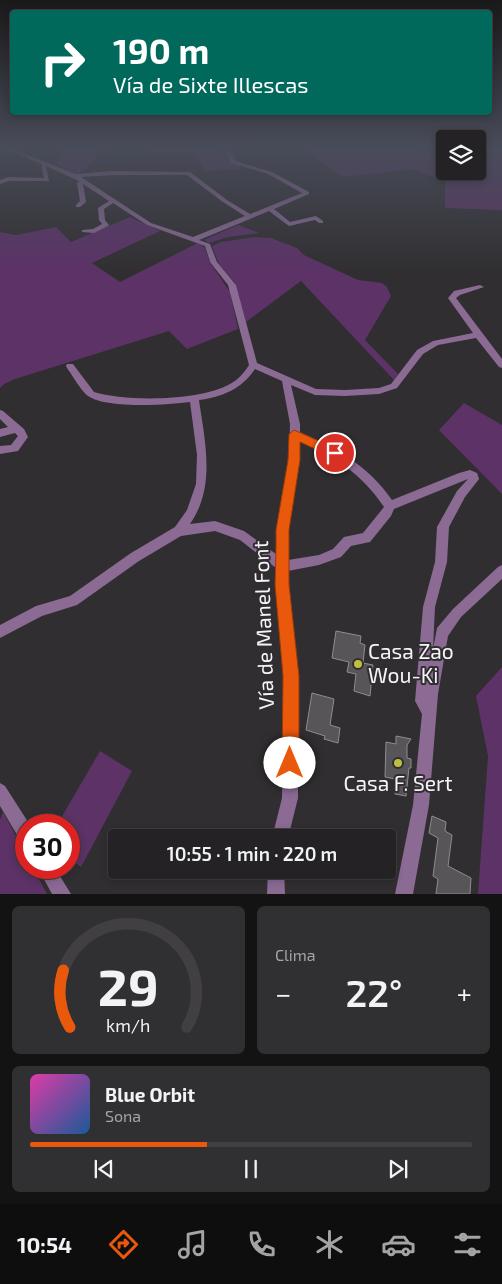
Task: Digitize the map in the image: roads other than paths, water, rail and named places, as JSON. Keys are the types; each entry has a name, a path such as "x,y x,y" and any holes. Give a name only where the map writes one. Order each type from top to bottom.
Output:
{"street":[{"path":"78,206 83,202 81,190"},
{"path":"96,190 149,224 208,245 214,262 232,285 253,365 286,381 315,392 379,391 394,386 420,352 436,342 478,335"},
{"path":"210,190 250,216"},
{"path":"195,240 307,193 301,190"},
{"path":"84,231 94,231 106,225 102,220 101,208 113,201"},
{"path":"269,208 288,224 295,225 316,218 320,222"},
{"path":"480,287 456,293 452,298 455,305 502,365"},
{"path":"70,366 91,394 97,397 134,402 194,398 231,388 245,376 253,365"},
{"name":"Vía de Manel Font","path":"282,829 290,798 291,685 282,566 282,530 294,460 295,424 286,381"},
{"path":"0,632 40,610 73,601 136,557 178,531 192,512 201,489 202,471 194,398"},
{"path":"0,413 21,432 23,438 20,443 8,450 0,450"},
{"path":"0,433 16,429"},
{"path":"294,434 359,467 380,489 390,506"},
{"path":"178,531 215,526 244,536 282,566 319,560 337,553 348,541 366,538 387,513 390,506 458,477 470,474 473,476 474,479 461,494 443,527 441,562 429,607 424,656 422,701 429,710"},
{"path":"404,894 421,805 429,710 442,633 457,613 502,571"},
{"path":"0,791 15,816"},
{"path":"53,879 62,894"},
{"path":"276,879 276,894"}],"place":[{"name":"Casa Zao Wou-Ki","path":"358,664"},
{"name":"Casa F. Sert","path":"398,763"}]}
